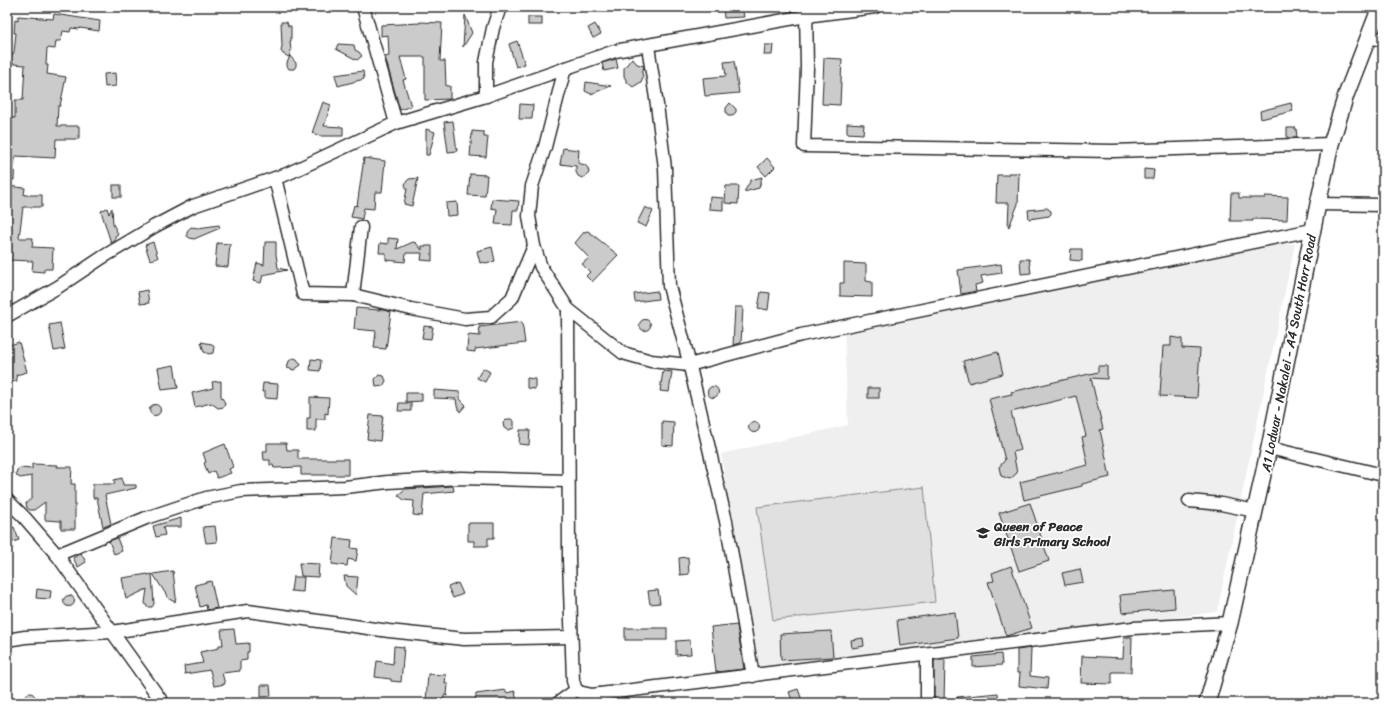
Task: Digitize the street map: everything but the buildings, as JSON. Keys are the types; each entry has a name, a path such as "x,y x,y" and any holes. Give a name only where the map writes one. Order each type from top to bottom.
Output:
{"main road":[{"name":"A1 Lodwar - Nakalei - A4 South Horr Road","path":"1206,703 1230,623 1269,448 1312,230 1331,144 1346,95 1380,7"}],"street":[{"path":"363,7 396,123"},
{"path":"486,96 486,62 493,28 500,7"},
{"path":"7,316 58,287 103,257 155,226 193,206 287,174 396,123 486,96 615,51 648,46 806,12 875,7"},
{"path":"806,12 807,68 804,146 1113,151 1331,144"},
{"path":"1368,37 1383,40"},
{"path":"648,46 665,168 669,286 726,521 753,676"},
{"path":"565,68 545,147 532,186 529,216 534,246 541,267 568,309 623,353 651,361 689,365 801,335 1312,230"},
{"path":"275,178 304,294 353,295 411,309 465,319 491,317 512,298 534,246"},
{"path":"1318,204 1383,205"},
{"path":"353,295 361,227"},
{"path":"568,309 568,481 573,681 580,692 600,703"},
{"path":"1269,448 1383,475"},
{"path":"57,555 146,518 206,498 241,491 345,487 388,482 461,478 568,481"},
{"path":"7,500 25,518 57,555 163,703"},
{"path":"1189,501 1221,504 1255,511"},
{"path":"7,640 25,637 112,632 248,611 389,631 464,639 571,637"},
{"path":"558,703 580,692 592,695 1133,628 1230,623"},
{"path":"927,654 927,703"}],"shaded area":[{"name":"Queen of Peace Girls Primary School","path":"1277,244 1295,244 1217,612 755,669 721,454 848,425 844,331"},
{"path":"924,487 935,602 773,620 757,507"}],"place":[{"name":"Queen of Peace Girls Primary School","path":"983,533"}]}
